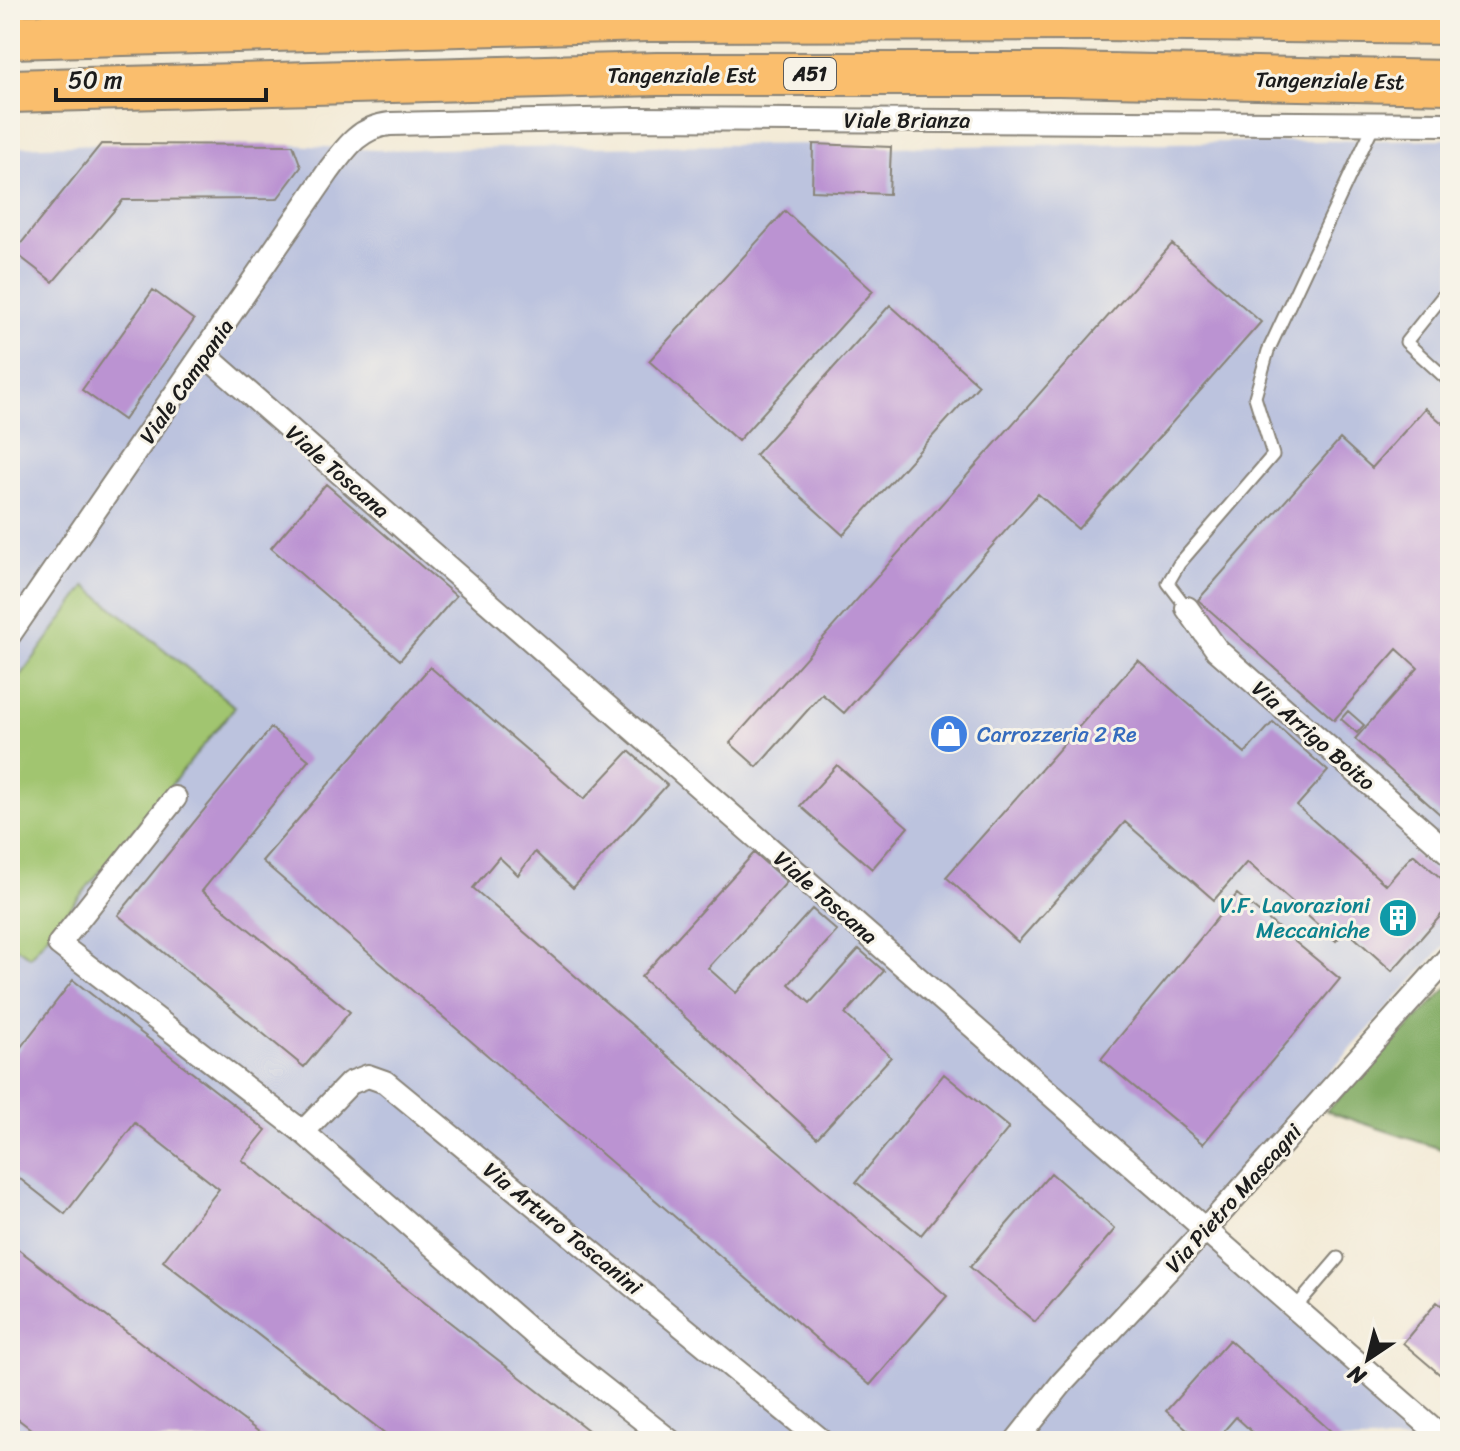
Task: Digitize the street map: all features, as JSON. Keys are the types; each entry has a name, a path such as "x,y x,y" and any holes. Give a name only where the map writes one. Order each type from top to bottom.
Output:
{"highway":[{"path":"10,37 665,20 1098,19 1450,23"},
{"name":"Tangenziale Est","path":"10,91 657,74 1043,74 1450,82"}],"street":[{"name":"Viale Brianza","path":"365,130 390,124 604,119 1450,124"},
{"name":"Viale Campania","path":"10,634 328,172 365,130"},
{"name":"Viale Toscana","path":"204,354 1447,1441"},
{"name":"Via Arrigo Boito","path":"1187,608 1217,650 1450,854"},
{"path":"175,798 59,944 303,1132 533,1333 670,1441"},
{"name":"Via Pietro Mascagni","path":"1016,1441 1062,1383 1206,1229 1450,956"},
{"name":"Via Arturo Toscanini","path":"303,1132 350,1083 368,1076 385,1082 822,1441"}],"lane":[{"path":"1187,608 1168,583 1179,564 1273,455 1255,397 1268,351 1374,123"},
{"path":"1450,287 1406,342 1450,382"},
{"path":"1295,1308 1338,1258"}],"shaded area":[{"path":"1450,139 1450,939 1190,1228 1432,1441 10,1441 10,147 293,145 376,150"}],"green space":[{"path":"86,586 235,707 30,957 10,943 10,691"},
{"path":"1450,985 1450,1152 1326,1111"}],"building":[{"path":"101,144 293,145 301,167 277,199 123,200 53,282 14,252"},
{"path":"813,144 891,147 889,194 812,191"},
{"path":"785,211 873,291 738,441 649,361"},
{"path":"1172,244 1261,322 1078,529 1038,494 844,713 822,694 757,767 730,743"},
{"path":"153,290 194,320 124,420 82,390"},
{"path":"890,305 979,385 843,535 755,455"},
{"path":"1425,408 1450,430 1450,823 1355,739 1418,668 1397,649 1334,720 1198,600 1340,439 1372,468"},
{"path":"326,484 456,596 400,660 271,548"},
{"path":"1138,660 1245,753 1273,722 1328,771 1297,806 1386,885 1413,854 1450,886 1450,905 1392,971 1346,930 1336,941 1247,862 1214,900 1125,822 1018,942 946,877"},
{"path":"430,667 584,799 629,751 667,785 573,888 535,852 518,875 499,857 473,888 947,1296 870,1385 262,861"},
{"path":"1348,711 1364,725 1357,733 1341,719"},
{"path":"271,728 309,760 202,891 350,1012 304,1067 118,915"},
{"path":"837,765 908,827 872,869 800,806"},
{"path":"754,853 787,882 708,968 736,993 812,909 837,931 789,984 810,1003 859,949 884,971 845,1014 891,1057 817,1138 641,977"},
{"path":"1237,894 1340,979 1203,1144 1101,1059"},
{"path":"73,980 266,1130 242,1160 602,1441 395,1441 163,1261 219,1189 135,1123 65,1214 10,1171 10,1061"},
{"path":"944,1074 1009,1128 921,1235 856,1182"},
{"path":"1051,1173 1115,1229 1035,1322 970,1267"},
{"path":"10,1243 271,1441 46,1441 10,1413"},
{"path":"1437,1302 1450,1312 1450,1383 1403,1343"},
{"path":"1229,1340 1342,1441 1262,1441 1236,1417 1215,1441 1201,1441 1166,1411"}],"place":[{"name":"Carrozzeria 2 Re","path":"949,734"},
{"name":"V.F. Lavorazioni Meccaniche","path":"1398,918"}]}
